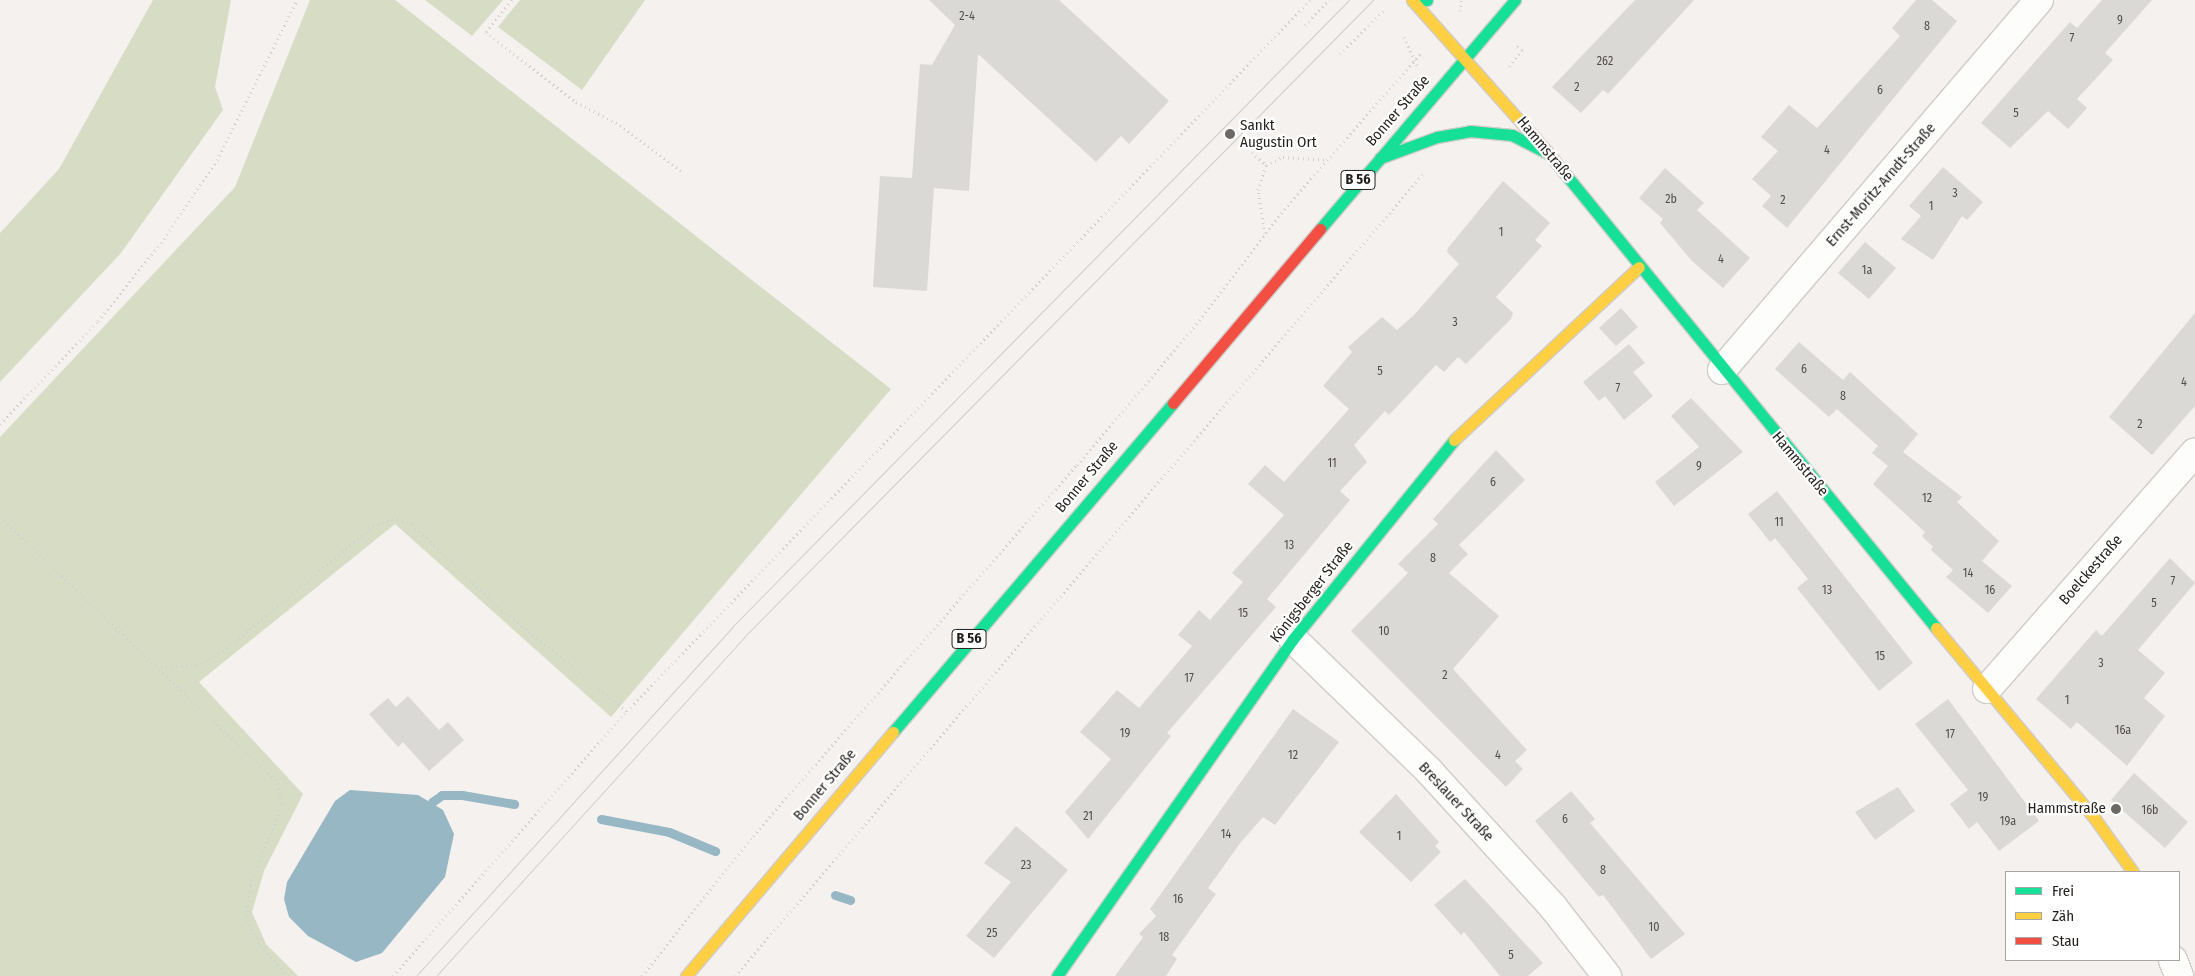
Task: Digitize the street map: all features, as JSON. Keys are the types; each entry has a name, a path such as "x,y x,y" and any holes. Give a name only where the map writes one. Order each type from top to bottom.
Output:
{"street":[{"path":"1412,1 1427,0"},
{"name":"Bonner Straße","path":"686,976 1376,159 1514,0"},
{"name":"Ernst-Moritz-Arndt-Straße","path":"1722,370 2040,0"},
{"name":"Hammstraße","path":"1412,1 1466,57 1550,154 1722,370 2094,818 2131,871"},
{"path":"1376,159 1437,137 1470,131 1512,135 1550,154"},
{"name":"Königsberger Straße","path":"1057,976 1293,639 1443,450 1640,267"},
{"name":"Boelckestraße","path":"1987,689 2195,452"},
{"name":"Breslauer Straße","path":"1293,639 1429,771 1553,907 1607,976"},
{"path":"2173,961 2179,976"}],"path":[{"path":"0,424 98,321 161,243 217,160 297,0"},
{"path":"512,0 486,32 576,102 620,125 683,172"},
{"path":"393,976 627,712 1310,0"},
{"path":"1305,25 1330,0"},
{"path":"1461,0 1461,10"},
{"path":"1340,54 1385,9"},
{"path":"642,976 753,836 1174,349 1326,160 1412,62"},
{"path":"1252,152 1266,165"},
{"path":"1265,234 1258,190 1266,165 1283,157 1326,160"},
{"path":"735,976 1427,169"},
{"path":"0,518 161,667 278,783 282,805 250,886 247,920 260,946 288,976"},
{"path":"161,667 201,664 227,648 374,526 392,519 412,524 494,603 627,712"}],"green space":[{"path":"153,0 231,0 215,87 223,110 121,253 0,382 0,233 59,169"},
{"path":"310,0 395,0 891,389 611,717 395,524 199,682 303,794 264,871 252,912 266,944 298,976 0,976 0,437 235,187"},
{"path":"425,0 503,0 472,36"},
{"path":"520,0 645,0 582,90 498,27"}],"water":[{"path":"350,790 418,795 443,810 454,834 445,877 382,953 356,962 308,936 289,917 284,899 287,882 335,801"}],"building":[{"path":"929,0 1059,0 1169,101 1129,144 1121,136 1096,162 978,54 969,191 934,188 927,291 873,287 880,176 912,178 920,64 932,65 955,25"},
{"path":"1635,0 1694,0 1608,94 1603,90 1581,113 1552,87"},
{"path":"1916,0 1932,0 1957,21 1787,228 1762,206 1771,196 1752,179 1778,151 1761,137 1789,105 1817,128 1900,36 1892,28"},
{"path":"2102,0 2152,0 2105,53 2113,60 2077,99 2087,108 2068,129 2048,111 2010,148 1981,123 2070,22 2077,28"},
{"path":"1943,167 1983,202 1967,220 1962,216 1933,260 1901,239 1921,216 1909,206"},
{"path":"1665,168 1704,203 1697,210 1750,258 1723,288 1692,261 1660,223 1663,219 1639,198"},
{"path":"1503,181 1550,223 1535,240 1542,246 1496,297 1513,313 1511,319 1466,364 1458,357 1444,372 1436,365 1389,415 1385,411 1354,445 1367,462 1340,491 1350,500 1267,599 1276,607 1167,733 1171,736 1088,839 1065,812 1111,759 1080,732 1117,690 1139,708 1192,646 1178,635 1199,610 1210,620 1243,582 1232,573 1284,515 1248,484 1265,465 1284,482 1349,409 1323,386 1352,352 1348,347 1382,317 1397,330 1415,314 1459,264 1447,252 1448,248"},
{"path":"1865,242 1896,268 1869,299 1838,273"},
{"path":"1621,308 1638,327 1616,346 1599,328"},
{"path":"2195,313 2195,406 2152,455 2109,417"},
{"path":"1799,342 1843,380 1850,372 1918,434 1903,452 1962,497 1957,502 1999,541 1982,561 2012,586 1988,613 1946,577 1953,570 1931,550 1933,547 1922,536 1925,532 1873,484 1888,466 1872,453 1878,446 1837,409 1829,417 1775,369"},
{"path":"1629,344 1645,363 1633,372 1653,396 1624,420 1605,396 1599,401 1583,382"},
{"path":"1691,398 1743,452 1674,506 1655,482 1699,447 1671,416"},
{"path":"1496,450 1525,480 1459,545 1468,554 1449,573 1499,616 1453,669 1527,750 1515,761 1523,769 1506,787 1351,631 1408,573 1398,564 1438,524 1433,519"},
{"path":"1777,491 1913,663 1879,691 1797,588 1808,579 1775,538 1770,542 1748,514"},
{"path":"2170,558 2195,583 2138,650 2165,673 2144,698 2165,716 2127,766 2077,722 2071,729 2036,699 2096,630 2102,636"},
{"path":"408,696 439,730 448,722 464,740 429,771 403,742 398,747 369,714 388,698 396,707"},
{"path":"1948,699 2039,821 1999,851 1977,822 1969,829 1950,804 1968,790 1915,724"},
{"path":"1293,709 1339,742 1275,825 1263,817 1241,842 1208,888 1216,894 1172,955 1177,959 1166,976 1115,976 1143,937 1139,934 1156,916 1150,909"},
{"path":"2134,773 2188,822 2165,848 2111,800"},
{"path":"1898,787 1915,811 1875,840 1855,812"},
{"path":"1571,791 1595,819 1590,823 1685,934 1651,959 1603,895 1599,897 1535,821"},
{"path":"1396,794 1439,842 1435,846 1441,852 1411,882 1359,832"},
{"path":"1016,826 1068,870 994,958 966,936 1011,882 984,863"},
{"path":"1465,879 1543,963 1528,976 1500,976 1464,932 1461,935 1434,905"}],"waterway":[{"path":"432,802 442,795 462,795 514,804"},
{"path":"601,819 669,832 715,851"},
{"path":"835,895 850,900"}],"tram line":[{"path":"416,976 733,626 1349,0"},
{"path":"436,976 745,636 1373,0"}],"traffic: fast":[{"path":"1413,1 1427,0"},
{"path":"1320,229 1515,0"},
{"path":"1380,158 1437,137 1470,131 1512,135 1549,154"},
{"path":"1549,154 1936,628"},
{"path":"893,732 1173,403"},
{"path":"1057,976 1293,639 1454,440"}],"traffic: slow":[{"path":"1412,0 1549,154"},
{"path":"1454,440 1639,267"},
{"path":"1936,628 2095,819 2132,871"},
{"path":"686,976 893,732"}],"traffic: jam":[{"path":"1173,403 1320,229"}],"place":[{"name":"Sankt Augustin Ort","path":"1230,134"},
{"name":"Hammstraße","path":"2116,809"}]}
